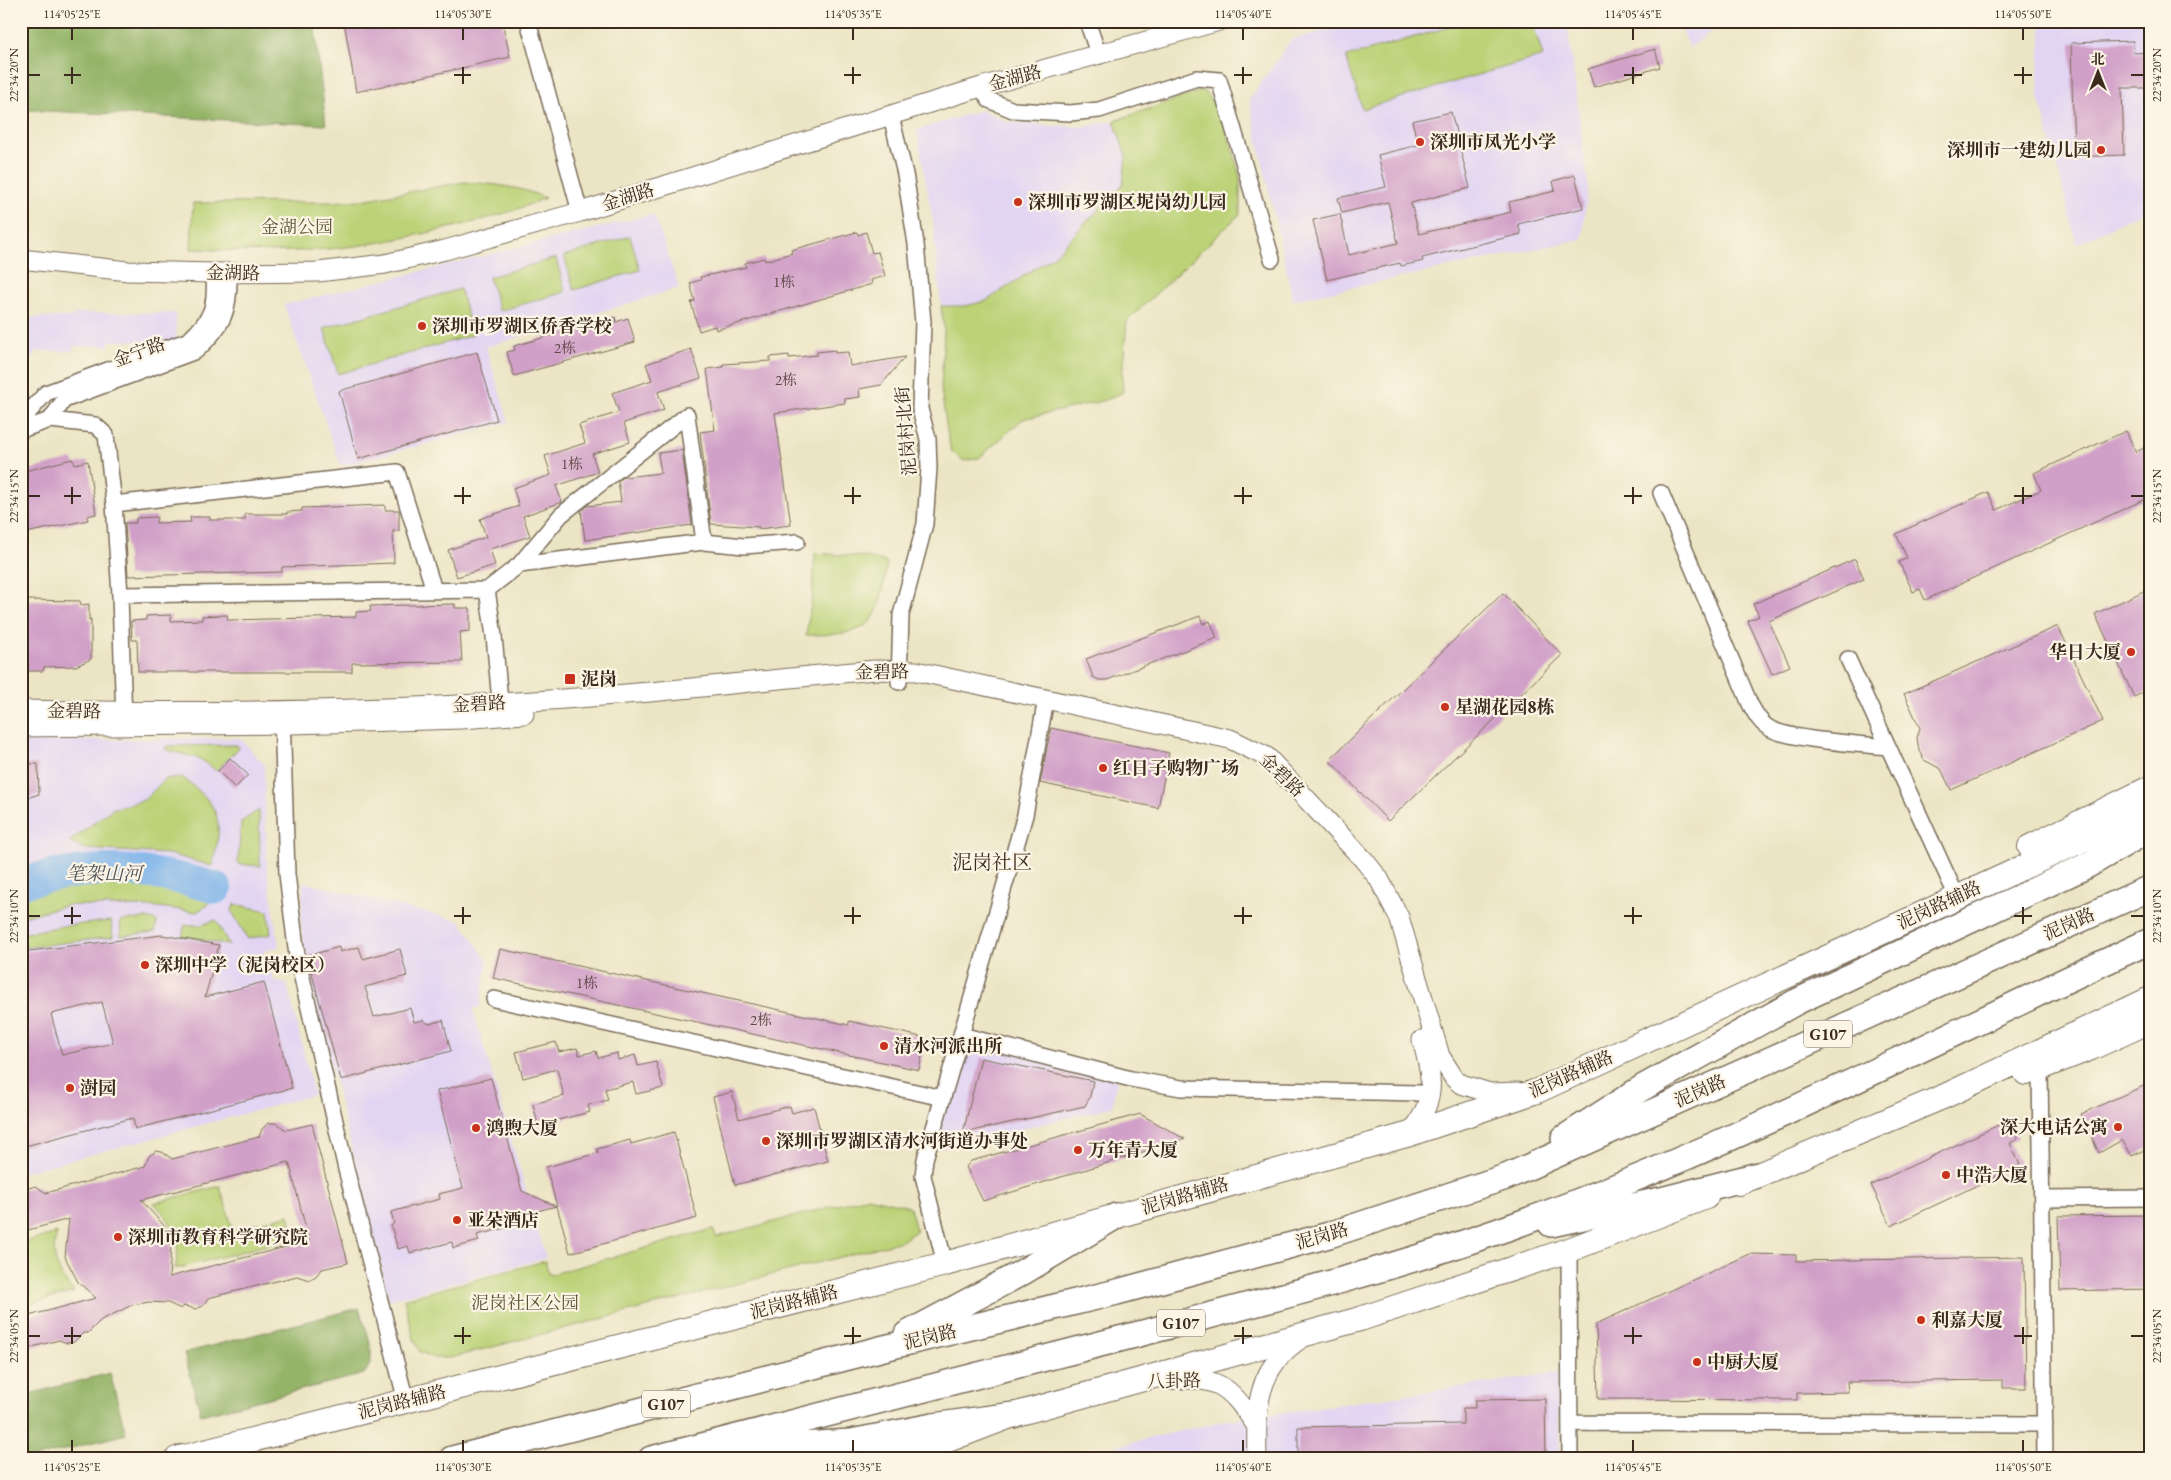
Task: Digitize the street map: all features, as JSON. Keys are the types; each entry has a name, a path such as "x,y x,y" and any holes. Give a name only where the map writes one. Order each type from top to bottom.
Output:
{"highway":[{"path":"1506,1177 1642,1088 1796,1002 2088,865 2150,829"},
{"name":"泥岗路","path":"452,1459 880,1349 1118,1292 1329,1235 1506,1177 2150,888"},
{"name":"G107","path":"662,1457 1254,1304 1364,1274 1490,1234 1591,1197 1678,1160 2150,941"},
{"path":"1490,1234 1572,1221 1758,1175"},
{"path":"880,1349 1023,1272 1116,1216"},
{"path":"662,1457 851,1442 934,1426 1013,1415"}],"main road":[{"path":"1979,887 2033,845 2150,788"},
{"name":"泥岗路辅路","path":"180,1458 945,1264 1410,1134 1537,1090 2150,809"},
{"path":"876,1459 945,1441 1013,1415 1309,1334 1568,1250 1758,1175 1945,1096 2150,999"},
{"path":"1945,1096 2040,1069 2150,1021"}],"street":[{"path":"528,21 580,212"},
{"path":"1087,21 1099,56"},
{"name":"金湖路","path":"21,259 128,271 222,273 318,272 386,264 445,250 580,212 981,87 1099,56 1219,21"},
{"path":"981,87 989,100 1013,110 1070,113 1099,110 1197,78 1219,80 1272,259"},
{"name":"泥岗村北街","path":"891,116 905,174 916,244 923,322 920,409 928,439 929,468 925,524 902,615 899,676"},
{"name":"金宁路","path":"21,415 29,412 46,393 189,340 203,328 213,311 222,273"},
{"name":"金宁路","path":"50,420 64,400 196,351 212,336 226,314 222,273"},
{"path":"120,595 487,590 519,566 561,515 687,415 704,542"},
{"path":"21,430 50,420 95,424 106,435 114,504 120,595 124,719"},
{"path":"114,504 397,472 434,590"},
{"path":"1661,494 1750,704 1758,718 1769,728 1786,734 1888,747"},
{"path":"519,566 704,542 744,546 797,542"},
{"path":"487,590 494,636 501,710"},
{"path":"1848,659 1957,897"},
{"name":"金碧路","path":"21,727 124,719 501,710 850,684 899,676 917,682 1230,739 1268,757 1379,879 1399,917 1437,1049 1448,1071 1461,1084 1490,1093 1537,1090"},
{"path":"945,1264 923,1176 925,1160 1025,815 1045,704"},
{"name":"金碧路","path":"1045,704 1224,748 1240,754 1267,772 1355,868 1368,885 1389,921 1430,1070 1432,1083 1428,1106 1421,1120 1410,1134"},
{"name":"金碧路","path":"21,710 124,719"},
{"path":"282,716 287,874 297,956 341,1150 406,1401"},
{"path":"494,1000 943,1098"},
{"path":"961,1036 1131,1079 1182,1088 1418,1093"},
{"path":"2040,1069 2045,1459"},
{"path":"2043,1198 2150,1198"},
{"path":"1568,1250 1570,1459"},
{"path":"1257,1459 1256,1425 1268,1369 1280,1354 1309,1334"},
{"name":"八卦路","path":"1132,1382 1192,1378 1214,1381 1232,1392 1256,1425"},
{"path":"1570,1423 2045,1424"}],"shaded area":[{"name":"深圳市凤光小学","path":"1366,21 1567,21 1588,185 1582,239 1293,300 1249,100 1292,39"},
{"path":"1679,21 1725,21 1689,48"},
{"name":"深圳市一建幼儿园","path":"2042,21 2150,21 2150,208 2077,244 2038,93"},
{"name":"深圳市罗湖区坭岗幼儿园","path":"982,110 1005,121 1039,125 1083,127 1114,121 1126,156 1123,184 1055,255 1014,284 986,301 965,306 941,306 933,221 917,130"},
{"name":"深圳市罗湖区侨香学校","path":"654,214 679,288 486,347 509,422 341,466 284,305"},
{"path":"75,313 176,313 176,341 109,341 109,346 73,346 73,351 35,351 34,358 21,358 21,318 74,317"},
{"name":"深圳中学（泥岗校区）","path":"240,738 264,764 267,868 279,947 263,951 274,980 287,984 314,1095 21,1173 21,741"},
{"path":"303,882 460,921 488,961 480,1006 473,1010 546,1258 389,1300 308,973 301,924"},
{"path":"955,1037 1118,1073 1112,1107 939,1149 933,1133"},
{"path":"1558,1373 1560,1459 1063,1459 1222,1421"}],"green space":[{"path":"21,21 314,21 326,125 27,110 21,59"},
{"path":"1470,21 1532,21 1543,56 1362,109 1346,57"},
{"path":"1203,90 1220,111 1234,154 1240,179 1240,214 1127,321 1122,376 1123,392 1106,400 1023,419 979,458 964,461 951,451 947,431 941,389 944,329 941,306 965,306 986,301 1055,255 1123,184 1126,156 1114,121"},
{"name":"金湖公园","path":"464,182 516,188 545,198 507,213 480,220 422,234 367,244 331,249 281,252 191,249 193,203 362,200"},
{"path":"630,236 640,270 574,290 564,256"},
{"path":"556,258 565,292 499,311 489,277"},
{"path":"460,289 473,335 338,374 324,328"},
{"path":"815,553 866,557 887,562 880,601 876,614 869,623 859,629 846,633 806,635 812,598"},
{"path":"237,745 239,748 216,771 197,758 165,749 167,746"},
{"path":"182,777 205,797 216,815 218,837 212,866 169,854 85,849 69,842 112,809 144,800 165,779"},
{"path":"259,810 260,866 238,864 241,822"},
{"path":"127,884 153,886 210,897 208,905 196,912 158,907 69,905 21,917 21,898 74,887"},
{"path":"234,904 268,911 271,934 248,939 232,912"},
{"path":"146,918 157,921 155,932 121,936 120,921"},
{"path":"216,920 229,945 182,936 185,925 201,925"},
{"path":"111,921 113,937 21,948 21,934 63,926"},
{"path":"220,1186 233,1230 289,1215 294,1238 175,1269 178,1249 175,1233 167,1218 154,1203"},
{"name":"泥岗社区公园","path":"868,1197 910,1207 916,1231 902,1241 450,1358 434,1358 420,1352 414,1339 404,1299 545,1261 549,1275 713,1229 716,1237"},
{"path":"57,1233 54,1250 57,1265 68,1286 74,1292 21,1306 21,1243"},
{"path":"359,1308 371,1350 369,1367 364,1374 201,1415 184,1353"},
{"path":"110,1373 126,1434 30,1459 21,1459 21,1396"}],"building":[{"path":"344,21 502,21 510,57 356,92"},
{"path":"2133,41 2134,53 2150,52 2150,88 2122,88 2124,155 2074,157 2071,43"},
{"path":"1655,49 1660,67 1594,87 1588,69"},
{"path":"1451,112 1470,188 1411,203 1419,234 1511,212 1509,202 1555,191 1553,181 1575,175 1583,208 1518,224 1521,234 1422,258 1423,261 1401,266 1400,263 1327,280 1313,220 1340,214 1349,255 1398,243 1388,202 1342,213 1338,198 1386,187 1378,155 1418,145 1412,121"},
{"path":"857,232 858,235 866,232 872,253 878,252 885,276 871,280 872,284 716,330 715,326 699,331 691,302 695,301 690,283 701,280 700,277 746,267 745,263 764,258 765,261 792,253 791,250"},
{"path":"615,317 616,322 628,318 635,342 514,376 507,352 515,350 514,346"},
{"path":"691,349 701,378 658,392 664,410 624,423 630,442 592,454 598,472 556,486 562,502 523,516 530,536 490,549 495,565 457,577 448,550 486,537 480,519 519,506 513,488 551,475 545,456 585,443 579,425 619,412 612,393 652,380 646,364"},
{"path":"835,350 835,353 848,352 850,366 905,357 881,385 859,389 860,397 845,399 845,403 775,413 791,525 759,529 759,527 711,524 700,432 715,430 707,369 723,367 723,364 770,361 770,357 789,355 789,358 817,355 817,352"},
{"path":"477,352 497,420 358,459 339,391"},
{"path":"2126,431 2136,452 2144,448 2150,462 2150,497 1925,600 1920,589 1913,592 1899,562 1907,558 1896,534 1988,492 1996,510 2041,490 2034,473"},
{"path":"682,450 692,525 585,540 581,511 587,506 621,502 618,481 624,477 661,473 658,453"},
{"path":"72,459 75,464 88,461 96,514 87,516 88,520 21,534 21,472"},
{"path":"385,505 385,510 399,510 399,531 393,531 394,563 282,567 282,572 128,576 125,523 136,523 136,518 157,517 156,523 191,522 190,517 210,517 210,520 245,520 245,514 287,514 287,512 302,511 302,508"},
{"path":"1855,559 1864,579 1769,621 1790,666 1772,674 1748,621 1759,616 1753,604"},
{"name":"华日大厦","path":"2150,588 2150,689 2134,697 2095,614"},
{"name":"星湖花园8栋","path":"1503,593 1562,655 1388,821 1329,760"},
{"path":"26,600 80,601 81,605 89,604 91,659 76,666 44,667 43,671 25,671 25,668 21,668 21,605 26,605"},
{"path":"455,604 455,608 470,608 470,631 460,632 462,662 352,663 352,672 138,672 137,640 132,640 131,621 146,620 146,616 171,615 171,621 202,620 202,616 227,615 228,620 356,617 356,612 371,611 370,606"},
{"path":"1200,616 1203,624 1210,621 1217,638 1107,680 1099,680 1093,677 1086,659"},
{"path":"2058,626 2103,721 1951,790 1941,769 1924,760 1919,751 1917,738 1920,728 1904,694"},
{"name":"红日子购物广场","path":"1051,728 1169,753 1158,808 1040,783"},
{"path":"230,758 248,775 235,788 218,771"},
{"path":"21,764 38,764 39,794 21,800"},
{"path":"162,935 219,945 205,997 264,982 292,1088 135,1129 133,1118 21,1147 21,952","holes":["102,1002 113,1043 62,1055 51,1014"]},
{"path":"339,947 340,952 359,947 363,959 400,949 407,976 365,987 374,1017 410,1008 414,1022 423,1020 429,1024 443,1020 451,1051 341,1080 307,956"},
{"path":"500,949 849,1025 849,1021 926,1038 919,1070 493,978"},
{"path":"556,1042 559,1052 577,1048 579,1055 596,1051 598,1058 617,1053 618,1060 635,1055 638,1066 656,1062 663,1088 636,1094 633,1082 605,1089 608,1100 588,1105 590,1112 538,1125 533,1104 564,1096 557,1069 523,1078 516,1052"},
{"path":"981,1058 1093,1081 1090,1097 1085,1106 963,1133"},
{"path":"491,1078 522,1191 556,1206 519,1216 521,1224 477,1235 479,1241 453,1248 452,1242 410,1253 408,1246 398,1249 391,1226 394,1223 391,1212 440,1199 439,1194 463,1188 437,1091"},
{"name":"深大电话公寓","path":"2150,1083 2150,1147 2132,1156 2122,1140 2099,1153 2081,1114"},
{"path":"732,1092 739,1119 790,1106 792,1113 814,1107 828,1161 735,1185 713,1097"},
{"path":"1140,1114 1185,1139 983,1201 966,1167 971,1161"},
{"name":"中浩大厦","path":"2009,1120 2018,1139 2010,1143 2020,1165 1891,1226 1871,1185"},
{"name":"深圳市教育科学研究院","path":"268,1123 276,1123 286,1130 312,1124 348,1263 322,1269 309,1280 297,1276 208,1298 203,1306 196,1309 184,1306 181,1309 168,1303 149,1302 132,1305 101,1320 88,1333 83,1333 74,1342 67,1343 59,1340 21,1350 21,1318 96,1298 78,1282 65,1257 69,1219 21,1232 21,1195 25,1189 36,1186 46,1193 145,1166 149,1156 156,1151 162,1152 172,1159 259,1137 262,1129","holes":["289,1162 309,1241 169,1277 171,1246 168,1230 141,1200"]},
{"path":"674,1132 697,1218 570,1253 546,1167 598,1153 597,1149 630,1140 631,1144"},
{"path":"2150,1215 2150,1289 2060,1291 2058,1216"},
{"path":"1750,1254 1796,1255 1796,1261 2024,1257 2026,1388 2003,1388 2003,1380 1847,1382 1848,1392 1797,1393 1797,1400 1598,1399 1596,1324"},
{"path":"1545,1399 1546,1459 1298,1459 1298,1427 1463,1424 1463,1408 1475,1408 1475,1400"}],"waterway":[{"name":"笔架山河","path":"21,883 72,872 119,870 165,876 216,888"}],"place":[{"name":"深圳市凤光小学","path":"1420,142"},
{"name":"深圳市一建幼儿园","path":"2101,150"},
{"name":"深圳市罗湖区坭岗幼儿园","path":"1018,202"},
{"name":"深圳市罗湖区侨香学校","path":"422,326"},
{"name":"华日大厦","path":"2131,652"},
{"name":"泥岗","path":"570,679"},
{"name":"星湖花园8栋","path":"1445,707"},
{"name":"红日子购物广场","path":"1103,768"},
{"name":"深圳中学（泥岗校区）","path":"145,965"},
{"name":"清水河派出所","path":"884,1046"},
{"name":"澍园","path":"70,1088"},
{"name":"深大电话公寓","path":"2118,1127"},
{"name":"鸿煦大厦","path":"476,1128"},
{"name":"深圳市罗湖区清水河街道办事处","path":"766,1141"},
{"name":"万年青大厦","path":"1078,1150"},
{"name":"中浩大厦","path":"1946,1175"},
{"name":"亚朵酒店","path":"457,1220"},
{"name":"深圳市教育科学研究院","path":"118,1237"},
{"name":"利嘉大厦","path":"1921,1320"},
{"name":"中厨大厦","path":"1697,1362"}],"district":[{"name":"泥岗社区","path":"992,862"}]}
